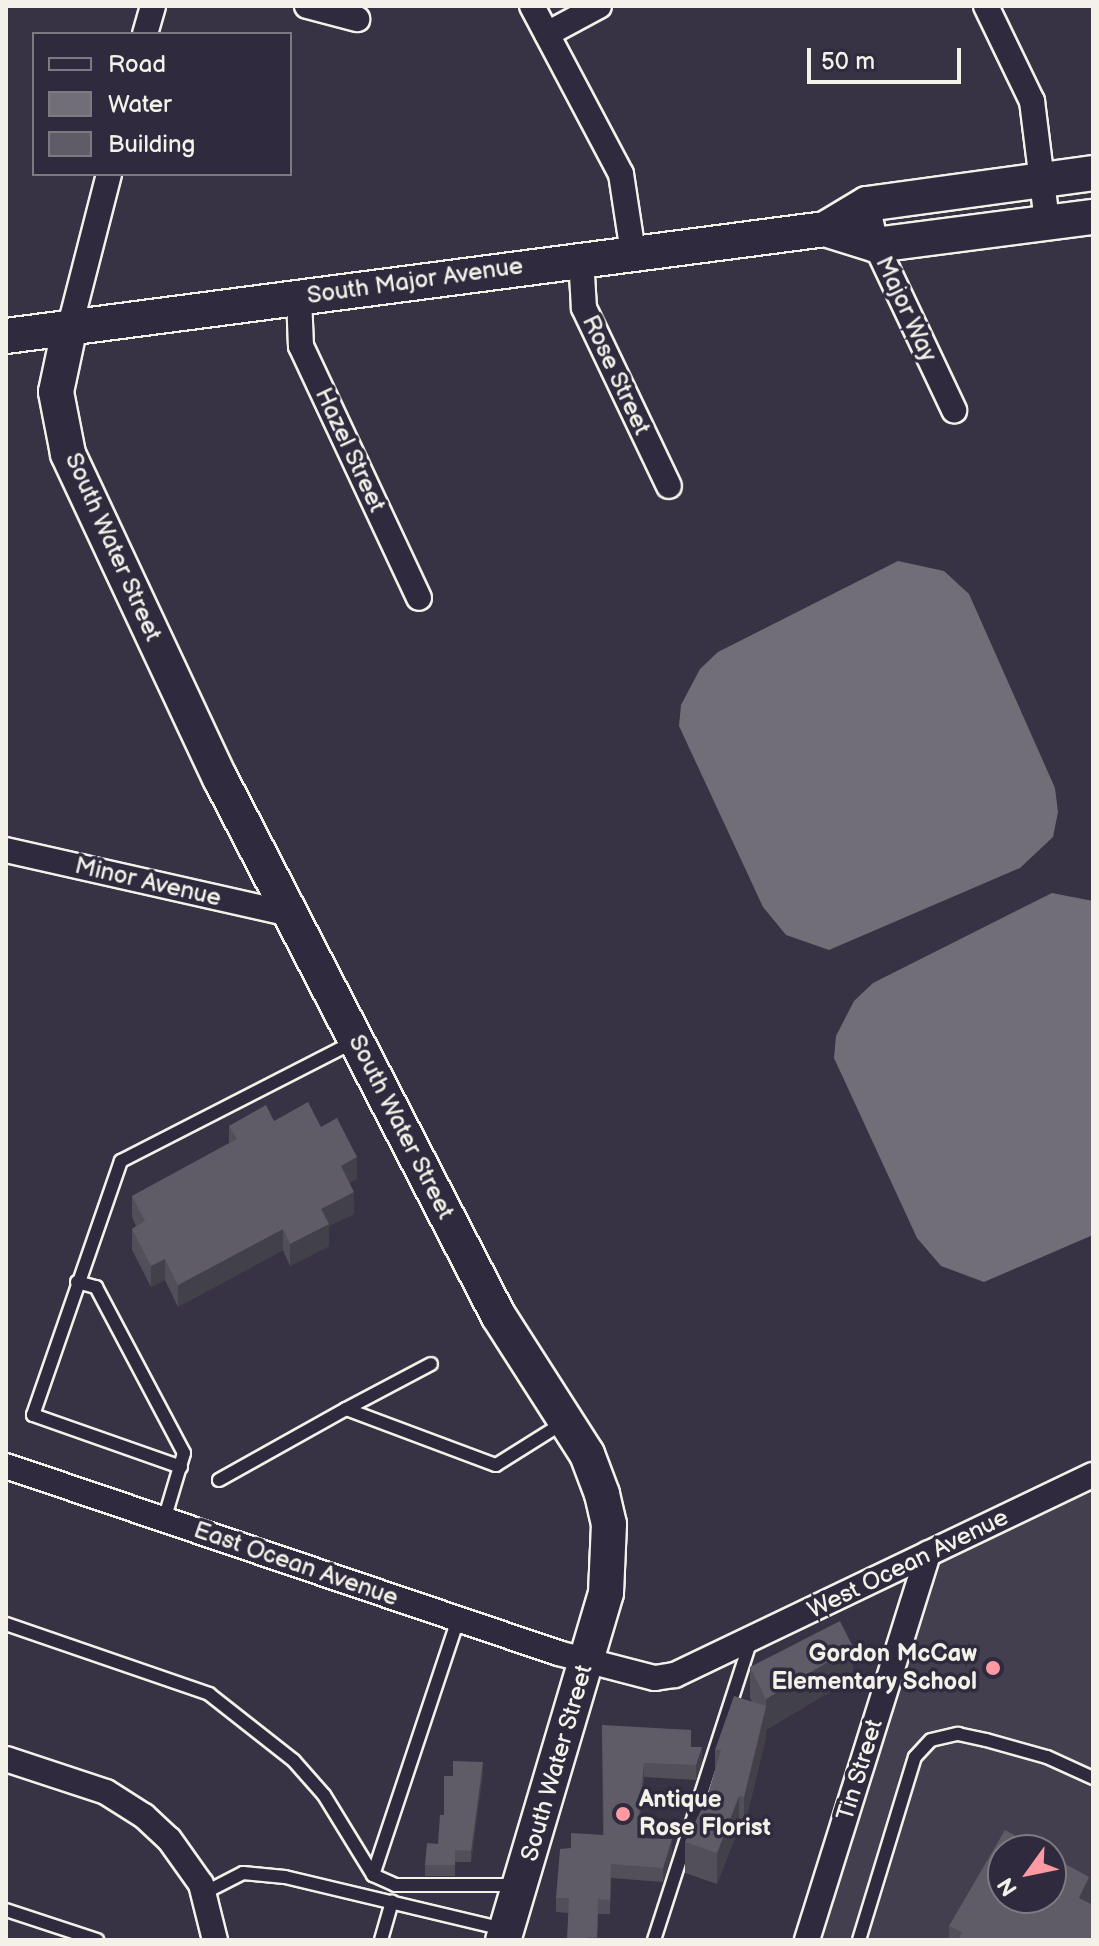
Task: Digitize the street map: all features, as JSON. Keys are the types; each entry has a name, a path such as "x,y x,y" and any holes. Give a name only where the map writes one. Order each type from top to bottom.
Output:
{"main road":[{"name":"South Major Avenue","path":"6,336 581,258 825,229 867,204 1093,173"},
{"name":"South Major Avenue","path":"825,229 876,245 1093,217"},
{"name":"South Water Street","path":"70,326 56,392 68,454 220,778 498,1315 587,1454 609,1524 606,1593 505,1935"}],"street":[{"path":"146,32 153,6"},
{"path":"307,6 357,19"},
{"path":"532,6 621,174 633,252"},
{"path":"547,34 599,6"},
{"path":"986,6 1032,101 1047,222"},
{"path":"70,326 108,176"},
{"name":"Major Way","path":"867,204 876,245 954,410"},
{"name":"Rose Street","path":"581,258 584,308 669,486"},
{"name":"Hazel Street","path":"299,297 301,346 419,598"},
{"name":"Minor Avenue","path":"6,850 291,914"},
{"name":"East Ocean Avenue","path":"6,1466 587,1660"},
{"name":"West Ocean Avenue","path":"587,1660 655,1678 675,1675 1093,1475"},
{"name":"Tin Street","path":"807,1940 928,1554"},
{"path":"6,1759 106,1792 144,1816 169,1839 204,1893 215,1940"}],"lane":[{"path":"181,1467 33,1415 121,1161 356,1040"},
{"path":"77,1282 96,1287 184,1453 164,1520"},
{"path":"219,1480 431,1364"},
{"path":"346,1409 496,1465 566,1421"},
{"path":"373,1875 458,1619"},
{"path":"6,1624 209,1694 294,1761 324,1795 373,1875 395,1885 521,1885"},
{"path":"654,1940 751,1639"},
{"path":"859,1940 915,1757 931,1740 958,1734 986,1740 1047,1757 1093,1778"},
{"path":"204,1893 243,1873 285,1877 392,1902 505,1935"},
{"path":"381,1940 392,1902"},
{"path":"6,1910 97,1940"}],"shaded area":[{"name":"Gordon McCaw Elementary School","path":"1093,1475 1093,1940 807,1940 928,1554"}],"water":[{"path":"898,561 944,571 969,594 1055,788 1058,812 1053,837 1020,868 829,950 786,935 763,907 679,726 681,705 700,669 718,652"},
{"path":"1052,893 1093,901 1093,1235 984,1282 941,1266 917,1238 834,1058 836,1036 854,1001 873,983"}],"building":[{"path":"308,1102 321,1127 337,1118 357,1157 341,1166 354,1192 321,1209 329,1224 290,1244 283,1229 178,1285 165,1259 151,1266 132,1229 145,1221 132,1196 237,1139 229,1126 266,1105 274,1121"},
{"path":"840,1621 853,1647 766,1699 750,1667"},
{"path":"734,1696 766,1706 744,1797 739,1796 717,1853 685,1842 706,1801 721,1750 715,1750"},
{"path":"602,1725 691,1730 691,1747 702,1747 696,1765 644,1763 637,1838 672,1839 663,1868 611,1864 610,1900 598,1899 597,1937 567,1940 569,1898 556,1898 560,1849 571,1848 571,1833 604,1835"},
{"path":"453,1761 483,1762 471,1851 455,1850 455,1865 425,1865 427,1843 438,1844 440,1815 444,1815 444,1776 453,1776"},
{"path":"987,1861 987,1914 1067,1914 1067,1865 1089,1877 1079,1898 1093,1905 1093,1940 958,1940 962,1932 949,1926"}],"place":[{"name":"Gordon McCaw Elementary School","path":"993,1668"},
{"name":"Antique Rose Florist","path":"623,1814"}]}
